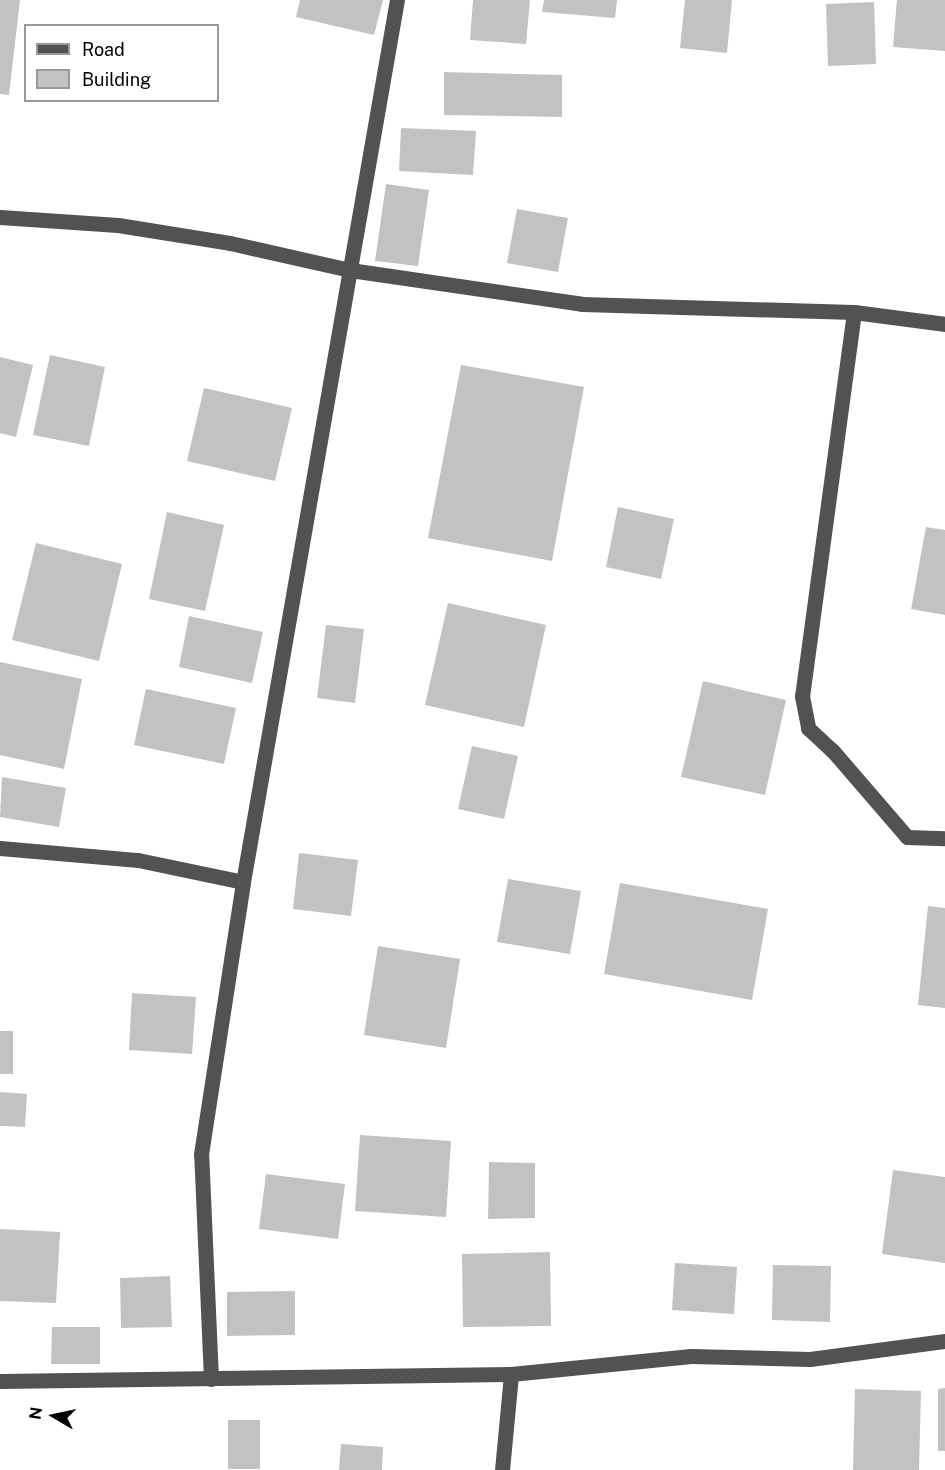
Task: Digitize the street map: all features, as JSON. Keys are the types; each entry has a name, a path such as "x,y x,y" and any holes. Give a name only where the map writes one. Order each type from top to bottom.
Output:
{"street":[{"path":"211,1379 201,1154 243,882 397,0"},
{"path":"0,217 118,225 230,243 350,270 582,304 854,312 945,324"},
{"path":"854,312 802,696 807,728 832,750 907,837 945,838"},
{"path":"0,848 138,860 243,882"},
{"path":"0,1381 512,1374 691,1356 810,1359 945,1341"},
{"path":"502,1470 512,1374"}],"building":[{"path":"0,0 20,0 9,95 0,94"},
{"path":"300,0 383,0 374,35 296,17"},
{"path":"473,0 530,0 526,44 470,40"},
{"path":"544,0 617,0 615,18 542,12"},
{"path":"685,0 732,0 727,53 680,48"},
{"path":"897,0 945,0 945,51 893,47"},
{"path":"874,2 876,64 828,66 826,4"},
{"path":"444,72 562,75 562,117 444,115"},
{"path":"401,128 476,131 473,175 399,171"},
{"path":"386,184 429,190 418,266 375,261"},
{"path":"517,209 568,218 558,272 507,263"},
{"path":"50,355 105,367 89,446 33,435"},
{"path":"0,357 33,365 16,437 0,433"},
{"path":"461,365 584,387 552,561 428,538"},
{"path":"204,388 292,408 275,481 187,461"},
{"path":"618,507 674,519 661,579 606,567"},
{"path":"167,512 224,525 205,611 149,599"},
{"path":"926,527 945,530 945,615 911,609"},
{"path":"36,543 122,564 99,661 12,640"},
{"path":"448,603 546,625 524,727 425,705"},
{"path":"189,616 263,632 252,683 179,667"},
{"path":"326,625 364,629 355,703 317,698"},
{"path":"0,662 82,679 64,769 0,755"},
{"path":"703,681 786,700 765,795 681,777"},
{"path":"146,689 236,708 224,764 134,745"},
{"path":"472,746 518,756 504,819 458,809"},
{"path":"2,777 66,788 59,827 0,817"},
{"path":"299,853 358,860 351,916 293,909"},
{"path":"508,879 581,891 570,954 497,942"},
{"path":"620,883 768,909 752,1000 604,974"},
{"path":"928,906 945,908 945,1008 918,1005"},
{"path":"378,946 460,959 446,1048 364,1035"},
{"path":"132,993 196,997 192,1054 129,1050"},
{"path":"0,1031 13,1031 13,1074 0,1074"},
{"path":"0,1092 27,1094 25,1127 0,1126"},
{"path":"360,1135 451,1141 446,1217 355,1211"},
{"path":"489,1162 535,1163 535,1218 488,1219"},
{"path":"893,1170 945,1177 945,1263 882,1254"},
{"path":"266,1174 345,1184 338,1239 259,1229"},
{"path":"0,1229 60,1232 56,1303 0,1301"},
{"path":"550,1252 551,1326 463,1327 462,1254"},
{"path":"675,1263 737,1267 734,1314 672,1310"},
{"path":"773,1265 831,1266 830,1322 772,1320"},
{"path":"170,1276 172,1327 121,1328 120,1278"},
{"path":"295,1291 295,1335 227,1336 227,1292"},
{"path":"52,1327 100,1327 100,1364 51,1364"},
{"path":"945,1388 945,1451 938,1451 938,1389"},
{"path":"855,1389 921,1391 919,1470 853,1470"},
{"path":"228,1420 260,1420 260,1469 228,1469"},
{"path":"341,1444 383,1447 382,1470 339,1470"}]}
